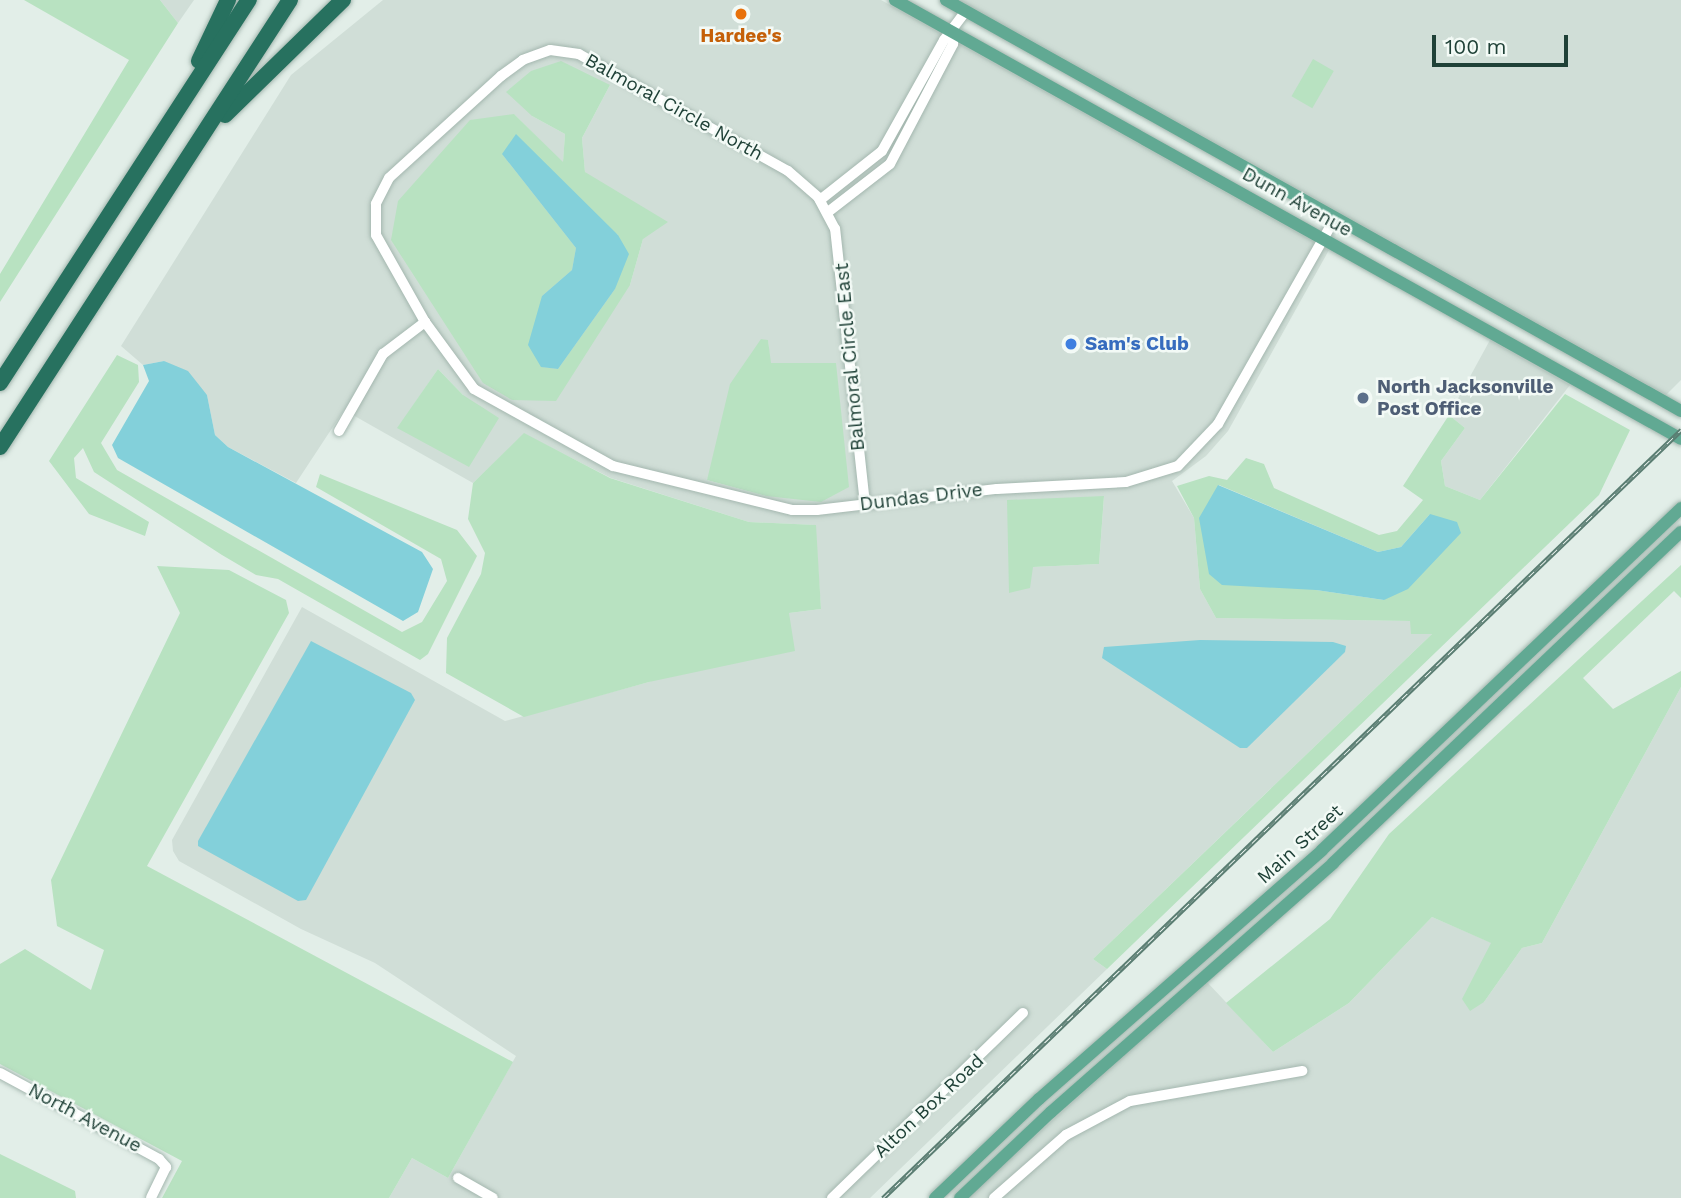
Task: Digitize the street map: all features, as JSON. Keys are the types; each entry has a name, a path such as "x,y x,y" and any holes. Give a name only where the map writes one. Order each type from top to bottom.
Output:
{"highway":[{"path":"170,120 228,0"},
{"path":"0,383 249,0"},
{"path":"0,447 290,0"},
{"path":"197,145 343,0"}],"main road":[{"name":"Dunn Avenue","path":"895,0 1681,439"},
{"name":"Dunn Avenue","path":"946,0 1681,411"},
{"name":"Main Street","path":"935,1198 1039,1099 1322,850 1681,508"},
{"name":"Main Street","path":"960,1198 1051,1112 1333,863 1681,532"}],"street":[{"path":"820,200 875,160 944,40 953,33 966,11"},
{"path":"828,212 890,164 953,44 953,33"},
{"name":"Dundas Drive","path":"565,51 534,54 501,76 389,178 374,217 376,234 425,322 474,389 602,461 778,509 864,504 987,489 1126,482 1178,466 1218,424 1335,218"},
{"name":"Balmoral Circle North","path":"565,51 579,54 782,168 820,200 828,212"},
{"name":"Balmoral Circle East","path":"828,212 843,276 864,504"},
{"path":"339,431 383,355 425,322"},
{"path":"1322,850 1333,863"},
{"name":"Alton Box Road","path":"832,1198 1023,1013"},
{"path":"994,1198 1066,1135 1130,1101 1302,1071"},
{"name":"North Avenue","path":"0,1073 80,1113 166,1167 151,1198"},
{"path":"458,1178 493,1198"}],"shaded area":[{"path":"160,0 194,0 178,23"},
{"path":"383,0 881,0 1329,250 1228,431 1206,456 1172,481 1194,518 1200,589 1216,618 1411,621 1433,633 1093,959 1107,969 870,1198 389,1198 412,1158 448,1178 516,1056 375,963 301,929 179,861 173,851 172,840 302,607 505,721 649,682 789,613 821,609 815,525 749,522 611,478 524,434 473,483 344,410 296,483 228,447 215,435 207,395 164,361 143,365 121,346 291,75","holes":["610,85 582,138 585,172 643,239 630,285 514,114 563,163 565,134 532,116","768,340 770,363 766,496 707,480","438,369 463,395 398,428","1104,497 1099,564 1033,567"]},
{"path":"959,0 1681,0 1681,380 1666,395"},
{"path":"1490,340 1570,385 1480,500 1445,486 1441,461 1465,428 1449,415"},
{"path":"1681,687 1681,1198 967,1198 1206,981 1273,1052 1349,1003 1432,917 1492,943 1463,999 1484,1002 1522,948 1542,943"}],"green space":[{"path":"24,0 160,0 178,23 0,302 0,274 129,60"},
{"path":"1313,59 1334,71 1312,108 1292,96"},
{"path":"561,61 610,85 582,138 585,172 668,222 643,239 630,285 556,401 512,400 483,383 391,240 398,201 470,120 514,114 563,162 565,134 532,116 506,92 531,71","holes":["502,154 618,235 615,289 558,369 542,367 542,296 572,270 576,248"]},
{"path":"761,339 768,340 771,363 836,363 849,487 821,502 766,496 707,480 730,384"},
{"path":"117,355 138,365 139,382 101,443 117,470 402,632 422,622 447,581 441,559 316,487 320,474 457,530 477,556 428,654 420,660 278,579 256,575 222,555 94,472 83,448 74,458 76,478 149,522 145,536 89,514 49,461"},
{"path":"438,369 463,395 499,418 469,467 397,428"},
{"path":"1565,394 1630,430 1599,495 1107,969 1093,959 1432,634 1411,634 1410,621 1216,618 1200,589 1194,518 1177,486 1209,476 1227,480 1246,458 1264,464 1274,488 1379,535 1397,531 1423,500 1403,486 1449,415 1465,428 1441,461 1445,486 1480,500","holes":["1219,485 1378,552 1401,547 1430,514 1384,600 1316,590 1200,518"]},
{"path":"524,433 610,478 749,522 816,525 821,609 789,613 795,651 649,682 524,717 446,673 447,638 481,574 485,553 468,519 473,483"},
{"path":"1104,496 1099,564 1033,567 1030,588 1009,593 1007,500"},
{"path":"1681,565 1681,598 1674,591 1583,678 1613,709 1681,671 1681,687 1542,943 1522,948 1484,1002 1470,1011 1462,999 1491,943 1432,917 1349,1003 1273,1052 1226,1003 1330,919 1389,834"},
{"path":"157,566 229,570 286,600 289,613 147,866 513,1062 448,1178 412,1158 389,1198 162,1198 182,1161 0,1064 0,964 25,949 91,990 104,950 57,926 51,880 180,613"},
{"path":"0,1154 75,1191 76,1198 0,1198"}],"water":[{"path":"516,134 618,235 629,254 615,289 558,369 541,367 528,345 542,296 572,270 576,248 502,154"},
{"path":"164,361 188,371 207,395 215,435 228,447 422,552 433,569 418,612 403,621 118,458 112,445 149,381 143,365"},
{"path":"1218,485 1378,552 1401,547 1430,514 1457,522 1461,533 1408,589 1384,600 1316,590 1222,585 1209,574 1199,518"},
{"path":"1200,640 1333,642 1346,646 1345,652 1247,748 1240,748 1102,658 1104,647"},
{"path":"311,641 411,693 415,700 306,900 298,901 198,846 198,841"}],"railway":[{"path":"883,1198 1681,430"}],"place":[{"name":"Hardee's","path":"741,14"},
{"name":"Sam's Club","path":"1071,344"},
{"name":"North Jacksonville Post Office","path":"1363,398"}]}
